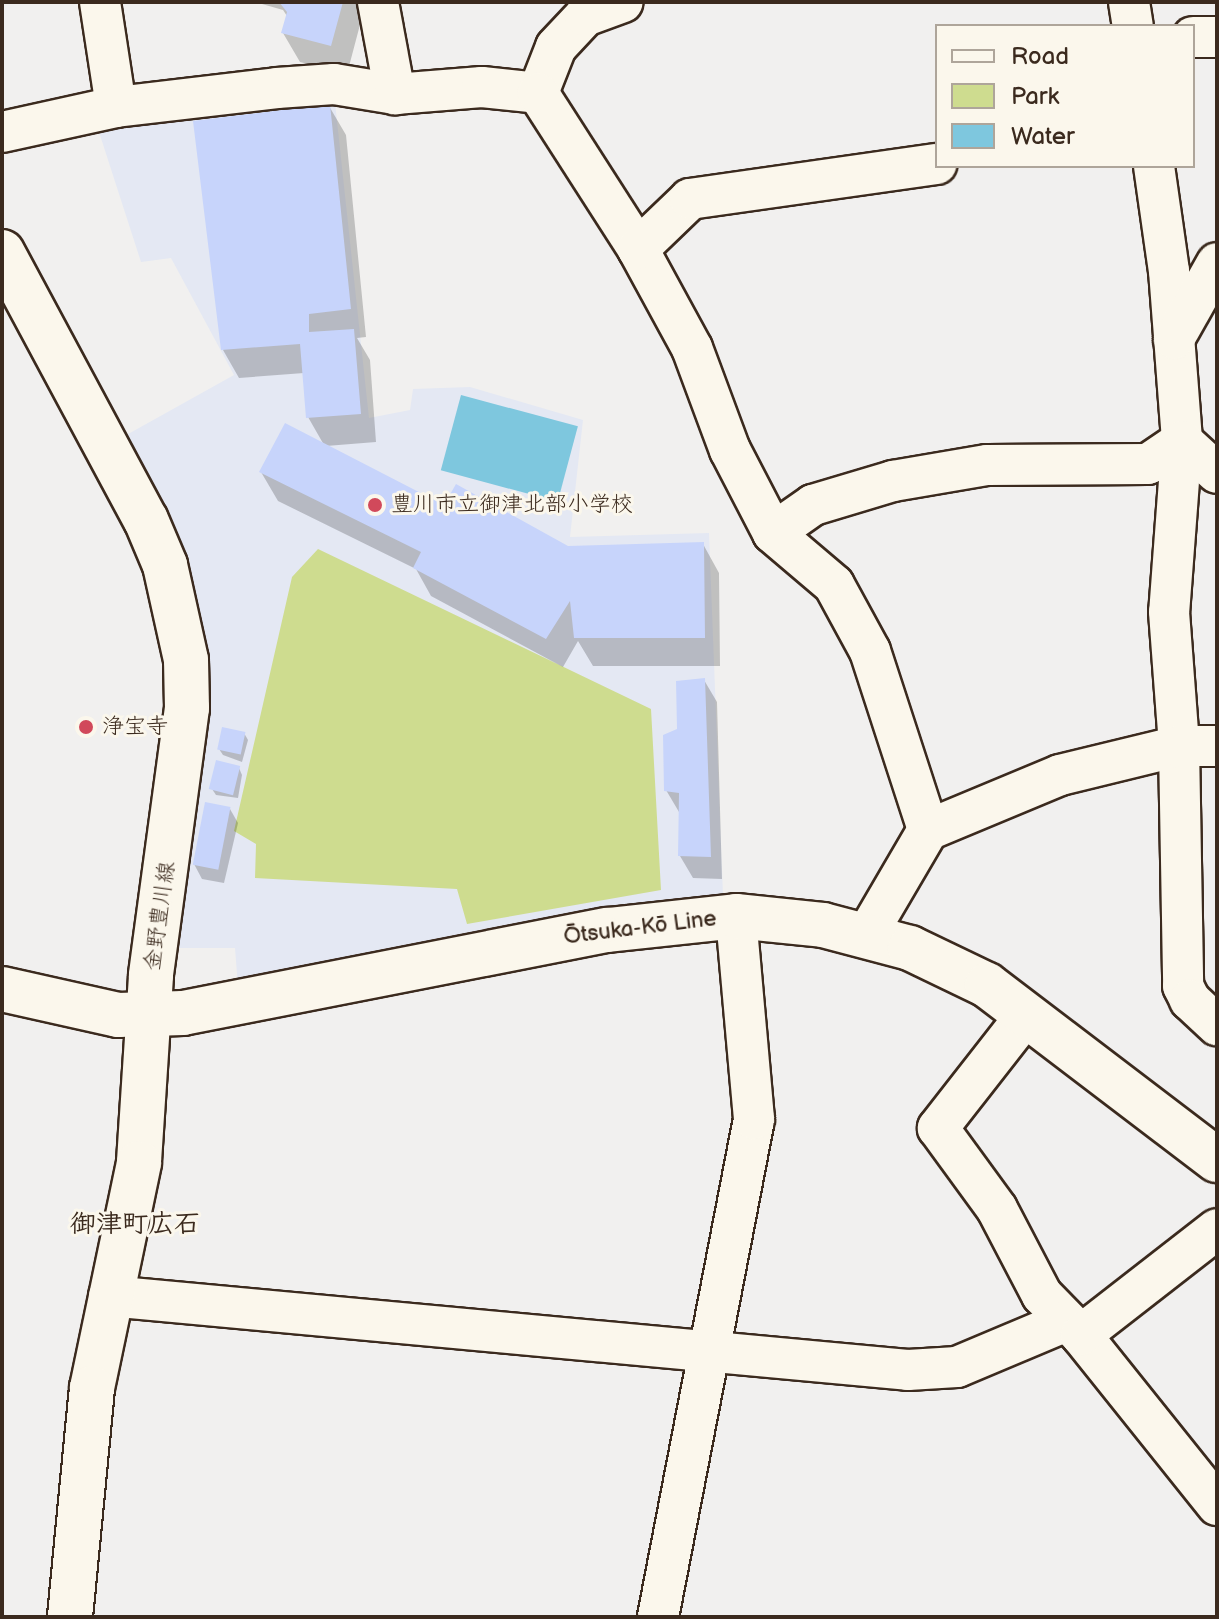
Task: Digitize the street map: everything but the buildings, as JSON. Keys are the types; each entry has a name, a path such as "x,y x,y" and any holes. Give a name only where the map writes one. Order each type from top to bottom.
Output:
{"main road":[{"name":"金野豊川線","path":"2,252 128,484 165,565 178,615 187,708 151,976 151,1015 137,1175 92,1388 70,1617"},
{"name":"Ōtsuka-Kō Line","path":"2,989 118,1015 151,1015 529,943 736,916 823,925 951,965 1027,1014 1217,1160"}],"street":[{"path":"100,2 116,107"},
{"path":"378,2 395,94"},
{"path":"538,93 556,47 581,9 623,2"},
{"path":"1129,2 1133,24"},
{"path":"1195,37 1217,37"},
{"path":"2,132 116,107 334,84 395,94 482,87 538,93"},
{"path":"538,93 638,249 692,348 730,450 773,533 834,585 870,651 928,830"},
{"path":"638,249 690,199 935,164"},
{"path":"1154,168 1182,441 1169,612 1198,746 1183,986 1190,1000 1217,1025"},
{"path":"1174,339 1217,263"},
{"path":"773,533 813,505 893,481 987,465 1148,464 1182,441"},
{"path":"1182,441 1217,473"},
{"path":"866,936 928,830 1060,775 1198,746"},
{"path":"658,1617 754,1119 736,916"},
{"path":"1027,1014 938,1128 997,1209 1042,1295 1217,1505"},
{"path":"109,1296 908,1370 944,1368 1072,1329 1217,1229"}],"shaded area":[{"path":"334,93 369,418 410,410 413,389 470,387 583,420 570,537 709,533 723,896 574,912 369,952 238,987 235,948 172,948 192,807 121,438 234,375 171,258 141,262 99,132"}],"green space":[{"path":"318,549 651,709 661,890 467,924 457,889 255,878 256,844 234,831 292,577"}],"water":[{"path":"461,395 578,426 558,502 441,470"}],"place":[{"name":"豊川市立御津北部小学校","path":"375,505"},
{"name":"浄宝寺","path":"86,727"}],"district":[{"name":"御津町広石","path":"135,1225"}]}
